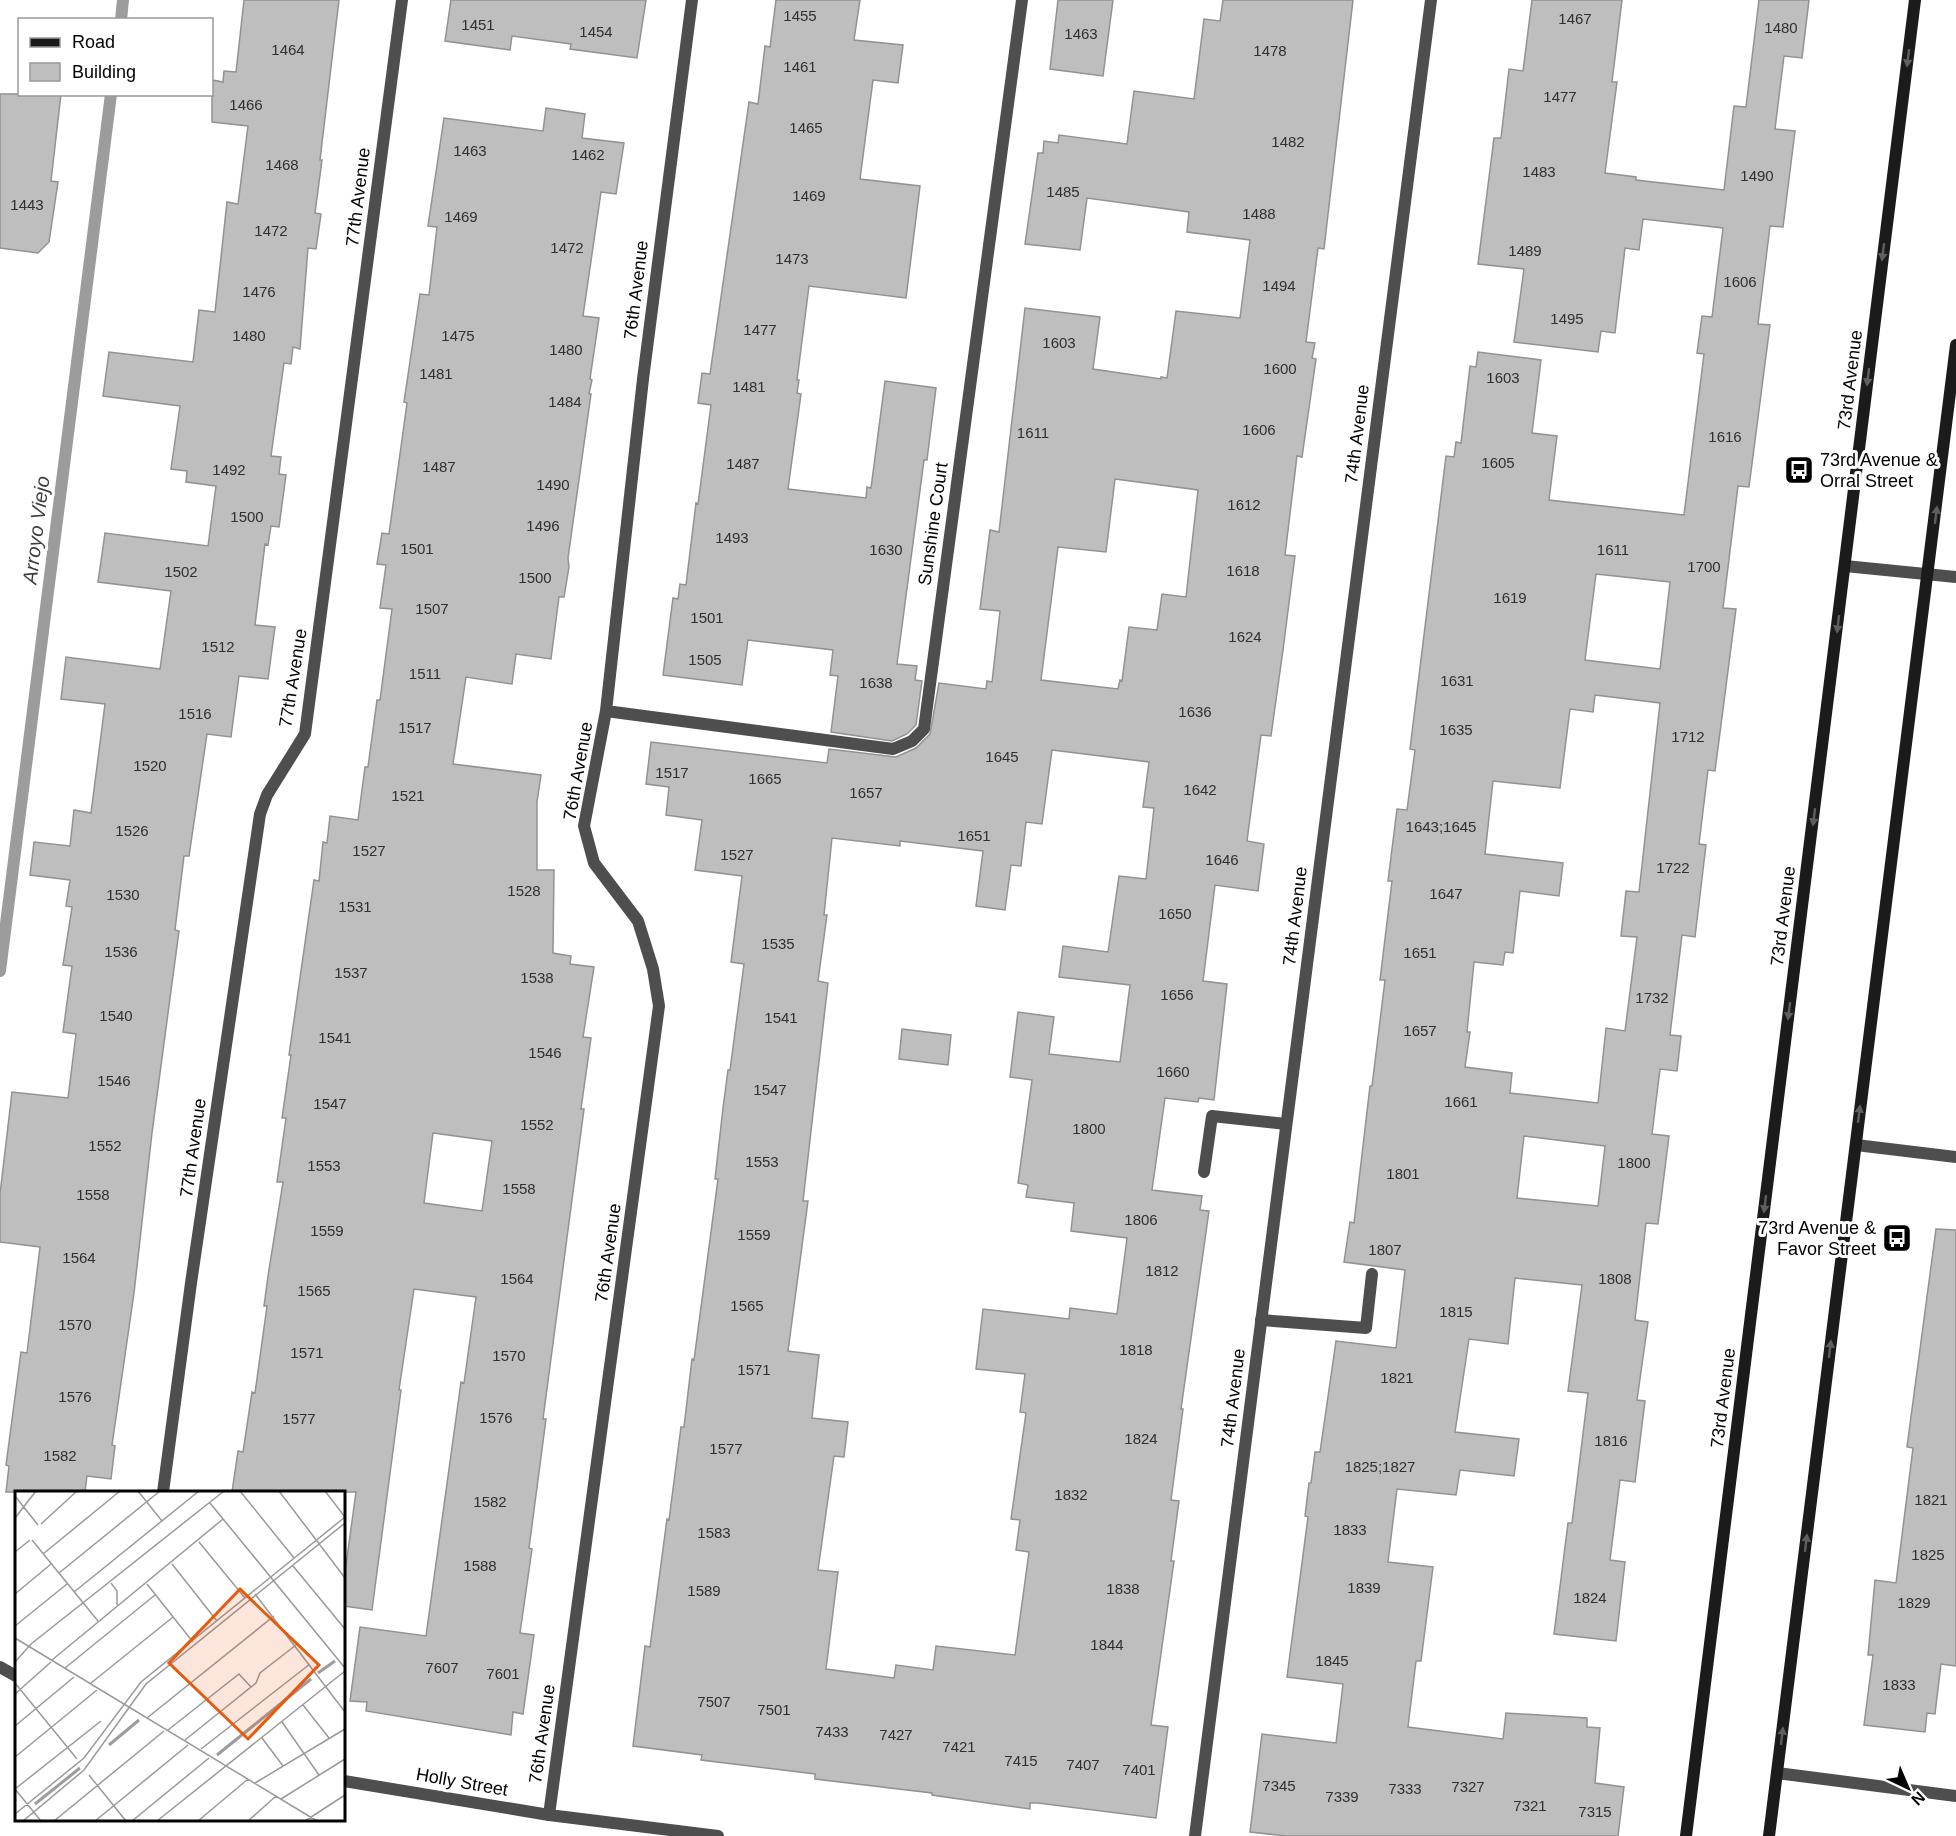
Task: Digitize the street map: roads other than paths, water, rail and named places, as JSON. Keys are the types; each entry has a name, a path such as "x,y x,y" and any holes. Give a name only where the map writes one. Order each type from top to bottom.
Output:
{"main road":[{"name":"73rd Avenue","path":"1686,1836 1915,0"},
{"path":"1769,1836 1956,345"}],"street":[{"name":"77th Avenue","path":"163,1491 260,814 267,795 305,734 402,0"},
{"name":"76th Avenue","path":"549,1815 659,1006 653,969 638,921 594,863 584,826 606,711 643,380 692,0"},
{"name":"Sunshine Court","path":"606,711 893,749 912,741 924,729 1022,0"},
{"name":"74th Avenue","path":"1195,1836 1431,0"},
{"path":"1845,566 1956,577"},
{"path":"1204,1172 1212,1116 1286,1124"},
{"path":"1856,1144 1956,1157"},
{"path":"1261,1320 1366,1328 1372,1274"},
{"path":"0,1667 15,1675"},
{"path":"1777,1773 1956,1796"},
{"name":"Holly Street","path":"345,1781 549,1815 718,1836"}],"waterway":[{"name":"Arroyo Viejo","path":"121,18 123,0"},
{"name":"Arroyo Viejo","path":"0,971 111,96"}],"place":[{"name":"73rd Avenue & Orral Street","path":"1799,470"},
{"name":"73rd Avenue & Favor Street","path":"1897,1238"}]}
